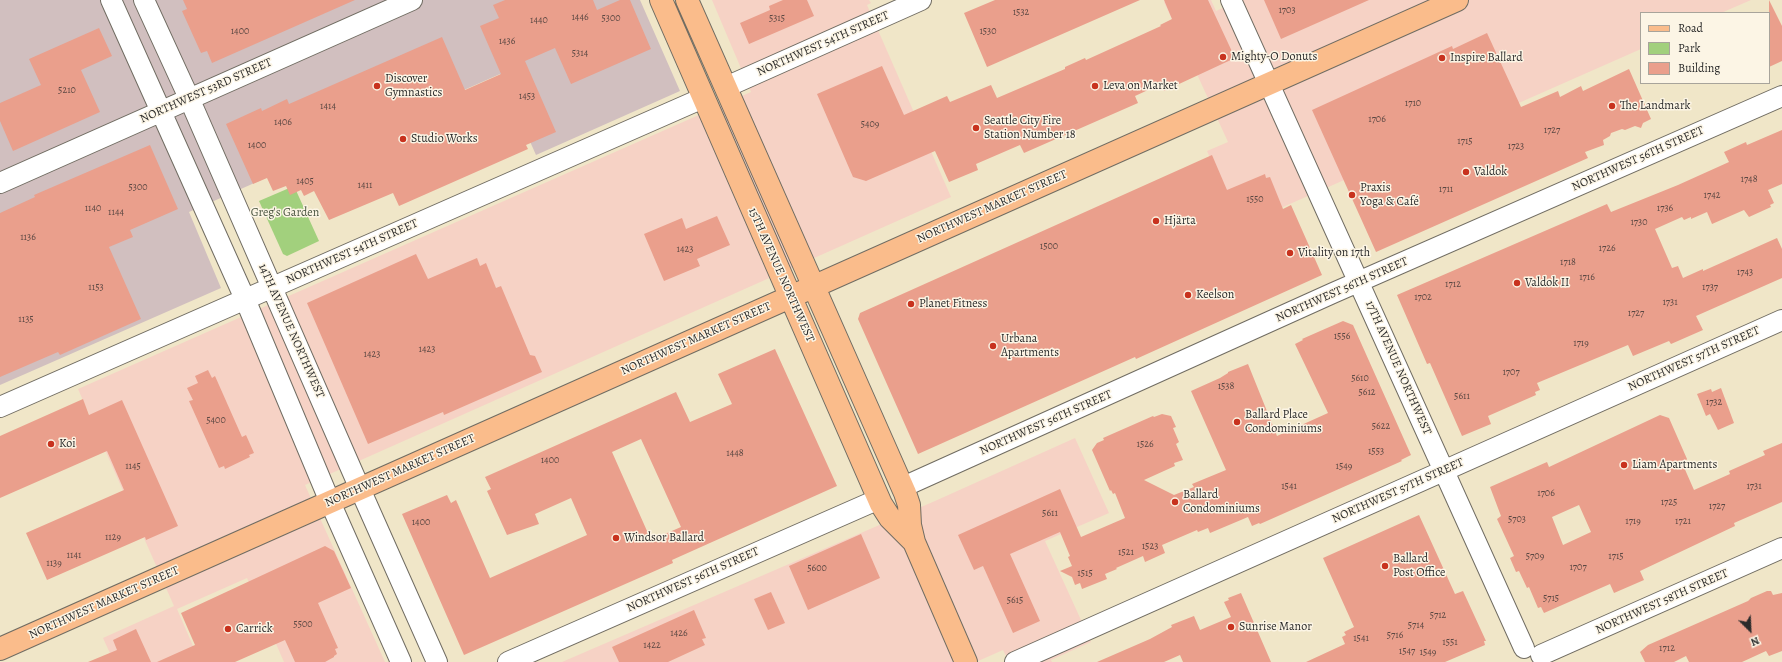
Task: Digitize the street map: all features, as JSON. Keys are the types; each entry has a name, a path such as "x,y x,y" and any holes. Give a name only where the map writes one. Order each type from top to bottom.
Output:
{"main road":[{"name":"15TH AVENUE NORTHWEST","path":"661,0 885,512 914,542"},
{"name":"15TH AVENUE NORTHWEST","path":"687,0 903,487 909,505 910,525 914,542 966,662"},
{"name":"NORTHWEST MARKET STREET","path":"0,648 1457,0"}],"street":[{"path":"111,0 245,299 330,502 401,662"},
{"name":"14TH AVENUE NORTHWEST","path":"144,0 189,98 437,662"},
{"name":"NORTHWEST 53RD STREET","path":"0,183 412,0"},
{"name":"NORTHWEST 54TH STREET","path":"726,88 921,0"},
{"name":"17TH AVENUE NORTHWEST","path":"1231,0 1444,471 1531,657"},
{"name":"NORTHWEST 56TH STREET","path":"903,487 1359,282 1782,96"},
{"name":"NORTHWEST 54TH STREET","path":"0,407 704,98"},
{"name":"NORTHWEST 57TH STREET","path":"1015,662 1782,320"},
{"name":"NORTHWEST 56TH STREET","path":"508,662 879,499"},
{"name":"NORTHWEST 58TH STREET","path":"1531,657 1782,548"}],"shaded area":[{"path":"0,0 640,0 680,91 536,155 500,74 189,212 221,288 0,385"},
{"path":"712,0 869,0 871,3 867,5 951,197 305,485 385,662 284,662 247,578 177,609 200,662 114,662 103,638 174,606 78,389 751,92"},
{"path":"1169,0 1211,0 1216,11 1241,0 1751,0 1723,12 1640,12 1640,49 1240,226 1207,151 1228,142 1164,2"},
{"path":"1075,438 1109,513 1045,541 1091,642 1051,660 1052,662 1009,662 1003,650 976,662 562,662 935,501"}],"green space":[{"name":"Greg's Garden","path":"294,186 319,241 287,256 283,254 259,201"}],"building":[{"path":"183,0 355,0 212,63 207,51 201,53 182,11 187,9"},
{"path":"505,0 593,0 597,10 620,0 630,0 651,49 571,84 555,48 525,61 556,132 526,145 528,149 399,206 393,193 329,220 314,191 304,196 301,190 290,195 286,186 273,191 267,178 253,184 226,124 261,108 262,111 287,99 289,104 442,37 465,90 501,74 480,26 499,18 493,5"},
{"path":"783,0 807,0 814,16 749,44 740,23 770,10 769,6"},
{"path":"995,0 1140,0 987,67 964,13"},
{"path":"1164,0 1208,0 1235,58 1164,91 1161,84 1135,96 1138,103 1024,153 1020,145 976,164 978,170 949,182 935,151 866,181 853,177 817,94 882,66 904,115 947,96 950,102 991,85 997,98 1065,69 1065,67 1085,58 1086,60 1161,26 1160,25 1172,19"},
{"path":"1264,0 1369,0 1281,39"},
{"path":"1769,0 1782,26 1782,61 1770,67 1770,12"},
{"path":"99,28 112,56 81,70 100,112 13,151 0,121 0,103 41,85 29,59"},
{"path":"1487,33 1521,107 1558,91 1560,97 1581,86 1583,91 1629,69 1651,119 1643,123 1641,128 1635,126 1611,133 1610,136 1603,140 1604,145 1585,152 1588,158 1376,252 1312,110 1452,46 1453,49"},
{"path":"1782,130 1782,184 1768,190 1774,203 1770,205 1771,207 1749,217 1744,210 1712,224 1707,212 1691,219 1691,217 1684,220 1682,217 1655,229 1672,268 1678,266 1683,278 1703,269 1703,271 1777,238 1782,249 1782,278 1696,316 1703,330 1671,344 1669,341 1633,356 1628,345 1537,383 1540,390 1535,392 1536,395 1488,416 1491,424 1462,436 1430,363 1427,364 1397,295 1607,204 1611,212 1678,185 1729,162 1724,152 1746,142 1747,145"},
{"path":"150,145 178,209 130,230 133,237 109,247 141,319 60,355 58,352 0,377 0,213 35,197 34,195"},
{"path":"1212,155 1227,190 1265,174 1266,178 1270,177 1283,209 1291,205 1322,275 1136,359 1135,357 918,454 858,319 860,313"},
{"path":"717,216 730,245 697,259 700,266 664,281 644,234 682,218 686,229"},
{"path":"416,254 428,279 477,258 480,266 486,263 496,288 501,286 530,355 535,356 542,372 444,415 443,412 368,444 307,303"},
{"path":"1343,321 1353,325 1411,455 1401,460 1402,461 1260,524 1259,523 1252,526 1248,517 1210,533 1208,528 1198,532 1197,530 1162,545 1165,553 1145,562 1143,556 1105,574 1107,579 1082,589 1080,583 1075,585 1072,577 1060,571 1072,566 1068,557 1070,556 1060,532 1010,554 1040,621 1013,633 983,566 974,570 958,535 1060,489 1081,537 1125,518 1115,493 1113,494 1111,490 1110,491 1092,450 1097,443 1104,440 1103,438 1153,416 1162,414 1171,416 1176,427 1173,428 1179,442 1176,444 1183,460 1174,463 1175,466 1144,480 1174,495 1194,487 1192,484 1226,470 1191,391 1220,378 1228,372 1248,364 1277,436 1328,413 1295,344 1303,340 1302,339"},
{"path":"775,349 837,486 672,560 673,563 464,655 402,514 447,495 451,503 456,500 490,578 587,535 571,498 535,514 539,524 507,535 487,491 491,489 485,477 676,392 690,422 732,404 718,374","holes":["641,439 681,527 651,540 612,452"]},
{"path":"208,370 212,378 215,376 242,437 246,435 254,453 249,455 250,457 225,469 224,466 219,468 189,401 193,400 187,388 198,383 195,376"},
{"path":"1721,388 1734,423 1718,430 1710,414 1706,416 1697,394 1711,389 1712,392"},
{"path":"83,399 89,415 122,400 178,526 146,540 145,537 47,580 26,533 124,490 107,451 0,498 0,436"},
{"path":"1660,415 1669,418 1687,459 1683,465 1694,490 1730,474 1729,471 1765,455 1763,451 1782,443 1782,502 1734,523 1735,526 1640,571 1644,580 1614,593 1610,584 1544,613 1541,607 1538,608 1529,587 1527,588 1519,571 1516,572 1510,558 1514,556 1497,519 1501,516 1490,487 1547,462 1549,467","holes":["1579,505 1591,532 1563,545 1552,517"]},
{"path":"1419,515 1455,594 1463,591 1486,641 1484,641 1485,645 1445,662 1306,662 1345,644 1342,637 1346,635 1344,632 1354,627 1323,558"},
{"path":"861,534 880,578 808,610 789,566"},
{"path":"325,546 334,551 351,588 318,603 338,648 335,649 337,654 334,657 325,662 295,662 285,640 235,662 157,662 195,645 181,613"},
{"path":"1767,591 1771,591 1773,595 1782,593 1782,651 1769,656 1766,651 1742,662 1689,662 1686,656 1674,662 1645,662 1640,652 1648,645 1748,601 1751,598"},
{"path":"771,592 785,623 768,630 754,599"},
{"name":"Sunrise Manor","path":"1241,593 1271,662 1183,662 1180,655 1164,662 1097,662 1150,639 1172,627 1171,625 1194,616 1200,630 1231,617 1224,602 1229,600 1228,598"},
{"path":"694,610 706,638 702,639 705,645 668,662 619,662 612,647"},
{"path":"136,629 151,662 88,662 117,650 113,640"}],"place":[{"name":"Mighty-O Donuts","path":"1223,57"},
{"name":"Inspire Ballard","path":"1442,58"},
{"name":"Discover Gymnastics","path":"377,86"},
{"name":"Leva on Market","path":"1095,86"},
{"name":"The Landmark","path":"1612,106"},
{"name":"Seattle City Fire Station Number 18","path":"976,128"},
{"name":"Studio Works","path":"403,139"},
{"name":"Valdok","path":"1466,172"},
{"name":"Praxis Yoga & Café","path":"1352,195"},
{"name":"Hjärta","path":"1156,221"},
{"name":"Vitality on 17th","path":"1290,253"},
{"name":"Valdok II","path":"1517,283"},
{"name":"Keelson","path":"1188,295"},
{"name":"Planet Fitness","path":"911,304"},
{"name":"Urbana Apartments","path":"993,346"},
{"name":"Ballard Place Condominiums","path":"1237,422"},
{"name":"Koi","path":"51,444"},
{"name":"Liam Apartments","path":"1624,465"},
{"name":"Ballard Condominiums","path":"1175,502"},
{"name":"Windsor Ballard","path":"616,538"},
{"name":"Ballard Post Office","path":"1385,566"},
{"name":"Sunrise Manor","path":"1231,627"},
{"name":"Carrick","path":"228,629"}]}
